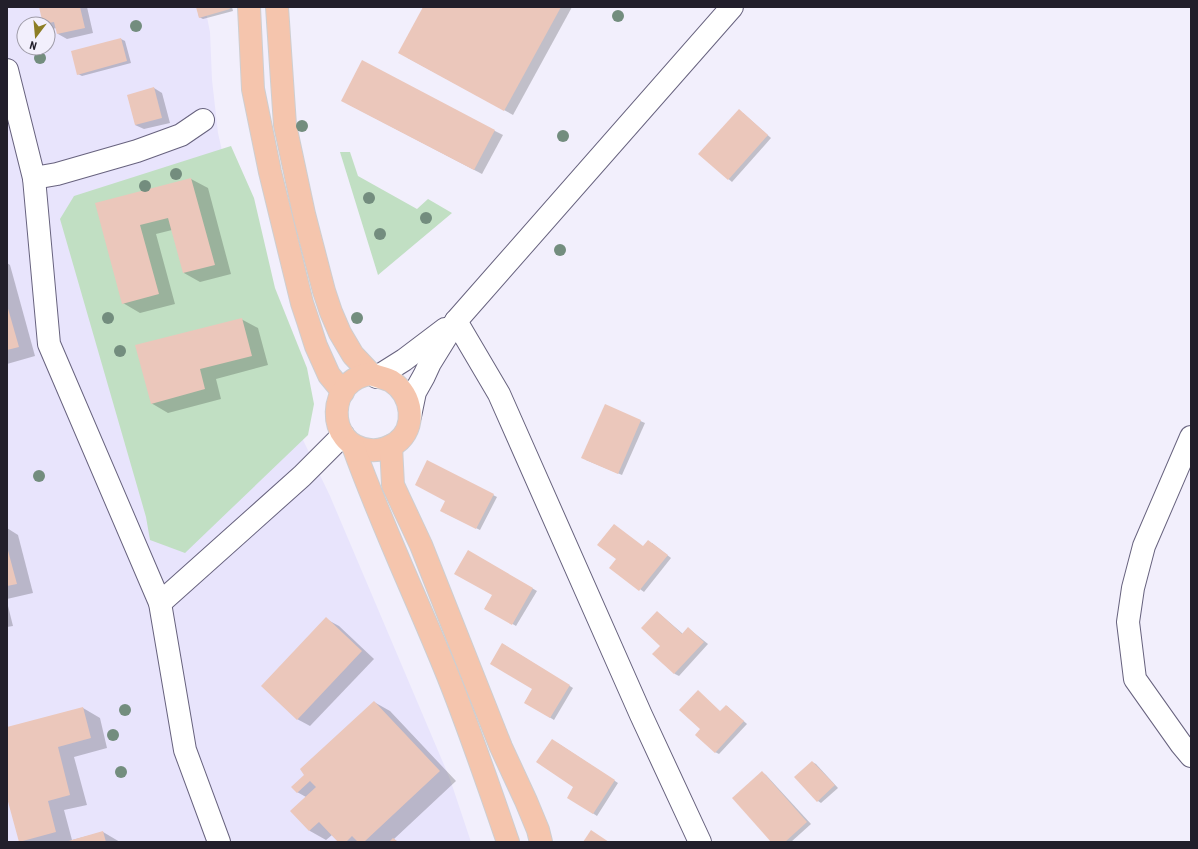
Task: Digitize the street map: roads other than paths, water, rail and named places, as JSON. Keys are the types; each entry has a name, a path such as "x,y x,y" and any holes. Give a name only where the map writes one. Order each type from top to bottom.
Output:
{"main road":[{"path":"249,7 253,89 270,172 302,303 316,346 329,375 343,392"},
{"path":"278,7 285,125 304,214 326,298 340,332 353,355 374,376"},
{"path":"348,440 365,450 383,449 392,446 405,433 409,425 409,402 401,390 391,381 374,376 363,375 350,382 343,392 337,406 337,421 348,440 448,677 483,768 508,842"},
{"path":"392,446 393,485 421,545 501,747 538,830 541,842"}],"street":[{"path":"410,416 415,392 430,363 456,322 732,7"},
{"path":"7,70 34,178 49,344 160,604 185,750 219,842"},
{"path":"34,178 57,174 137,151 181,135 203,120"},
{"path":"374,376 404,360 456,322"},
{"path":"456,322 499,394 641,715 700,842"},
{"path":"1191,437 1144,546 1133,588 1128,622 1135,679 1191,756"},
{"path":"160,604 302,476 348,440"}]}
